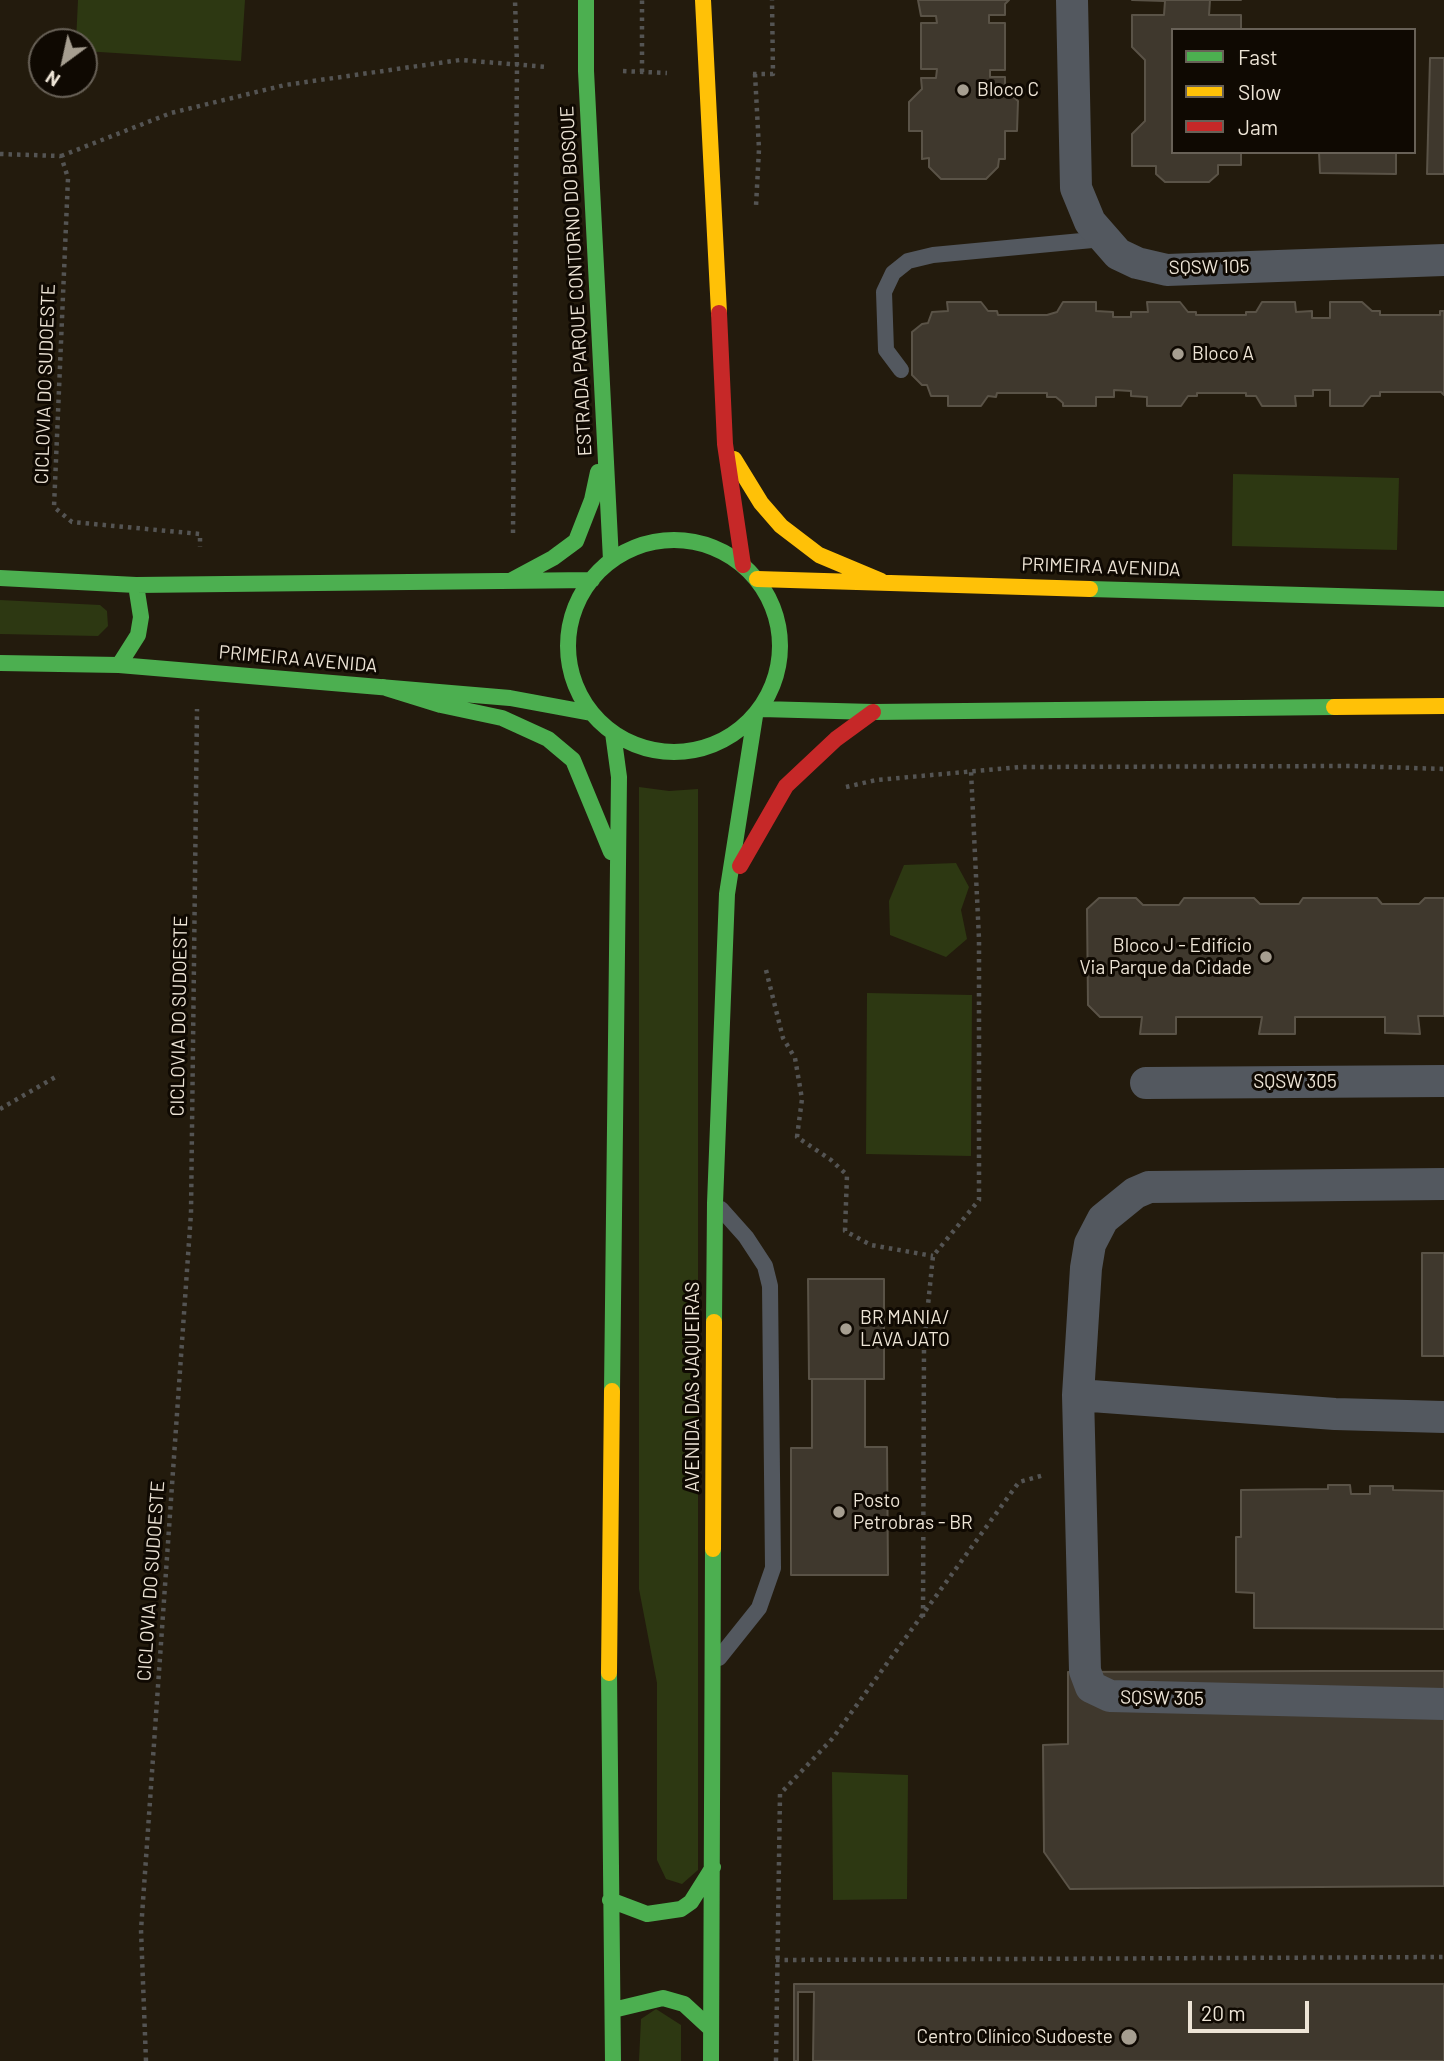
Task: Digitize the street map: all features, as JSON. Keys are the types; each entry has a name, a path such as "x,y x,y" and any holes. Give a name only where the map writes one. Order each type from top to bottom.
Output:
{"main road":[{"name":"ESTRADA PARQUE CONTORNO DO BOSQUE","path":"586,0 586,71 611,560"},
{"path":"703,0 725,444 743,565"},
{"path":"512,580 553,558 576,541 592,500 606,436"},
{"path":"725,444 761,503 781,526 819,555 881,581"},
{"path":"678,539 723,552 743,565 757,579 773,607 780,639 774,682 758,712 722,741 677,752 654,751 613,733 591,713 570,670 567,646 570,623 578,599 592,579 611,560 632,548 654,541 678,539"},
{"path":"0,579 136,584 592,579"},
{"name":"PRIMEIRA AVENIDA","path":"757,579 1444,599"},
{"path":"119,666 138,635 141,617 136,584"},
{"name":"PRIMEIRA AVENIDA","path":"0,663 201,671 510,698 591,713"},
{"path":"383,687 440,705 502,718 548,739 573,761 618,871"},
{"path":"758,712 1444,706"},
{"name":"AVENIDA DAS JAQUEIRAS","path":"710,2061 715,1203 727,894 758,712"},
{"path":"727,894 786,786 836,739 873,712"},
{"path":"613,733 619,777 610,1900 613,2061"},
{"path":"610,1900 647,1914 681,1909 691,1902 713,1867"},
{"path":"613,2010 663,1998 690,2008 710,2028"}],"street":[{"name":"SQSW 105","path":"1072,0 1076,188 1090,222 1118,254 1137,263 1167,270 1444,260"},
{"name":"SQSW 305","path":"1146,1083 1444,1082"},
{"name":"SQSW 305","path":"1444,1184 1149,1186 1135,1193 1104,1219 1090,1244 1078,1395 1085,1671 1087,1680 1098,1692 1110,1696 1444,1704"},
{"path":"1078,1395 1335,1415 1444,1416"}],"lane":[{"path":"901,370 886,350 884,292 893,273 908,261 933,255 1103,239"},
{"path":"713,1665 759,1608 773,1568 771,1286 765,1266 746,1237 715,1203"}],"path":[{"path":"512,580 517,65 514,0"},
{"path":"642,0 642,72"},
{"path":"0,154 61,156 171,113 285,85 460,60 586,71 773,74 772,0"},
{"path":"755,74 759,149 756,218"},
{"name":"CICLOVIA DO SUDOESTE","path":"61,156 68,178 54,507 72,522 200,534 201,582"},
{"name":"CICLOVIA DO SUDOESTE","path":"146,2061 141,1930 191,1213 196,720 201,671"},
{"path":"841,789 876,780 1021,767 1351,766 1444,769"},
{"path":"923,1617 924,1344 933,1256 979,1200 979,939 971,771"},
{"path":"762,957 783,1038 795,1058 802,1099 797,1137 831,1160 847,1175 845,1231 872,1245 933,1256"},
{"path":"0,1109 59,1075"},
{"path":"776,2061 780,1794 832,1739 923,1617 1018,1482 1036,1475 1080,1475"},
{"path":"776,1960 1444,1957"}],"green space":[{"path":"78,0 245,0 241,61 98,52 98,28 77,28"},
{"path":"1233,474 1399,478 1397,550 1232,546"},
{"path":"0,600 100,605 107,611 108,626 98,636 0,634"},
{"path":"639,787 669,791 698,789 698,1870 682,1884 666,1879 657,1860 657,1683 639,1589"},
{"path":"956,863 969,887 961,910 967,939 946,957 890,935 889,901 904,865"},
{"path":"867,993 972,995 971,1156 866,1154"},
{"path":"832,1772 908,1775 907,1899 833,1900"},
{"path":"656,2009 681,2025 681,2061 639,2061 641,2019"}],"building":[{"name":"Bloco C","path":"918,0 1009,0 1005,4 1005,15 989,15 989,23 1005,23 1005,70 990,70 990,77 1005,77 1005,90 1018,101 1017,131 1005,131 1005,159 999,159 998,167 986,179 941,179 929,167 929,158 922,159 922,131 909,131 909,102 922,89 921,78 936,78 937,69 921,69 921,23 937,23 936,16 921,16"},
{"path":"1132,0 1210,0 1209,15 1241,15 1241,28 1171,28 1171,154 1241,154 1241,165 1218,165 1218,174 1209,182 1165,182 1156,174 1156,166 1132,166 1132,134 1145,121 1145,60 1132,47 1132,15 1164,15 1165,1"},
{"path":"1430,58 1444,58 1444,174 1427,174"},
{"path":"1319,154 1396,154 1396,174 1320,173"},
{"name":"Bloco A","path":"947,302 981,302 988,311 997,311 998,315 1047,315 1057,312 1063,302 1096,302 1096,311 1113,312 1113,317 1131,317 1131,312 1148,312 1147,302 1180,302 1188,312 1196,312 1196,315 1246,315 1246,312 1256,312 1262,302 1295,302 1296,312 1312,311 1312,318 1330,318 1330,302 1362,302 1372,311 1380,311 1380,315 1440,315 1440,311 1444,311 1444,395 1441,392 1380,392 1380,396 1371,396 1363,406 1330,406 1330,390 1313,390 1313,396 1295,396 1296,406 1262,406 1256,396 1246,396 1246,393 1197,393 1197,396 1188,396 1181,406 1147,406 1147,397 1131,396 1131,391 1114,390 1114,397 1096,397 1096,406 1063,406 1056,397 1047,397 1047,393 997,393 996,397 988,396 981,406 948,406 948,396 931,396 927,385 922,385 912,375 912,332 928,323 932,312 948,311"},
{"name":"Bloco J - Edifício Via Parque da Cidade","path":"1099,898 1136,898 1143,905 1179,905 1184,898 1254,898 1260,904 1299,904 1303,898 1377,898 1382,904 1419,904 1425,898 1444,898 1444,1016 1418,1016 1420,1034 1385,1033 1385,1017 1295,1017 1295,1034 1259,1034 1262,1017 1176,1017 1176,1034 1140,1034 1142,1017 1100,1017 1088,1005 1087,909"},
{"path":"1422,1253 1444,1253 1444,1356 1422,1356"},
{"name":"BR MANIA/ LAVA JATO","path":"808,1279 884,1279 884,1379 809,1379"},
{"name":"Posto Petrobras - BR","path":"812,1379 865,1379 865,1447 887,1447 888,1575 791,1575 791,1448 812,1448"},
{"path":"1328,1485 1350,1485 1351,1494 1370,1494 1370,1486 1393,1486 1393,1490 1444,1491 1444,1629 1254,1628 1254,1593 1236,1592 1236,1537 1241,1537 1241,1490 1328,1489"},
{"path":"1444,1671 1444,1886 1070,1889 1044,1852 1043,1745 1068,1744 1068,1672"},
{"name":"Centro Clínico Sudoeste","path":"794,1984 1444,1984 1444,2061 813,2061 814,1992 798,1992 798,2061 794,2061"}],"traffic: fast":[{"path":"586,0 586,71 611,560"},
{"path":"512,580 553,558 576,541 592,500 598,472"},
{"path":"674,540 715,548 749,571 772,605 780,646 772,687 749,721 715,744 674,752 633,744 599,721 576,687 568,646 576,605 599,571 633,548 674,540"},
{"path":"0,578 136,585 592,580"},
{"path":"119,665 138,635 141,617 136,585"},
{"path":"1090,589 1444,599"},
{"path":"0,663 119,665 510,698 591,713"},
{"path":"383,687 441,705 502,718 548,739 573,760 611,852"},
{"path":"761,709 873,712 1334,707"},
{"path":"714,1322 715,1203 727,894 755,716"},
{"path":"612,1391 619,777 613,733"},
{"path":"711,2061 713,1549"},
{"path":"609,1673 613,2061"},
{"path":"610,1900 647,1914 681,1909 691,1902 713,1867"},
{"path":"613,2010 663,1998 684,2004 710,2028"}],"traffic: slow":[{"path":"703,0 719,313"},
{"path":"734,459 761,503 781,526 819,555 881,581"},
{"path":"757,579 1090,589"},
{"path":"1334,707 1444,706"},
{"path":"713,1549 714,1322"},
{"path":"609,1673 612,1391"}],"traffic: jam":[{"path":"719,313 725,444 743,565"},
{"path":"740,866 786,786 836,739 873,712"}],"place":[{"name":"Bloco C","path":"963,90"},
{"name":"Bloco A","path":"1178,354"},
{"name":"Bloco J - Edifício Via Parque da Cidade","path":"1266,957"},
{"name":"BR MANIA/ LAVA JATO","path":"846,1329"},
{"name":"Posto Petrobras - BR","path":"839,1512"},
{"name":"Centro Clínico Sudoeste","path":"1129,2037"}]}
